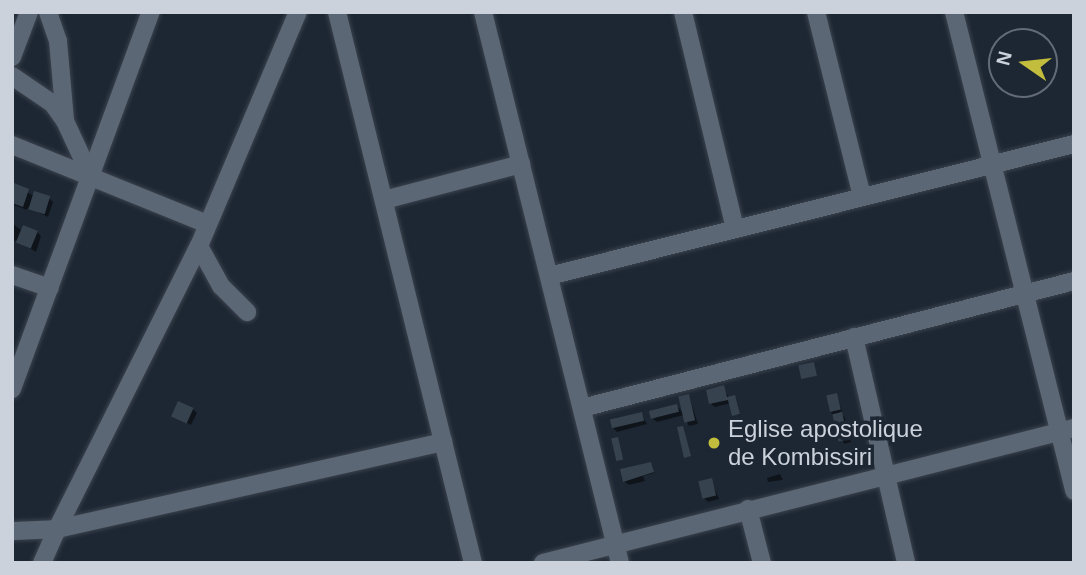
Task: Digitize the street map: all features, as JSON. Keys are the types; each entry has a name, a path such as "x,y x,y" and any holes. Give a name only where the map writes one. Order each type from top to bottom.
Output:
{"street":[{"path":"12,57 29,12"},
{"path":"48,12 58,41 65,121"},
{"path":"12,388 151,12"},
{"path":"42,563 199,246 298,12"},
{"path":"337,12 473,563"},
{"path":"483,12 620,563"},
{"path":"683,12 735,229"},
{"path":"816,12 862,197"},
{"path":"954,12 1024,293 1066,430 1074,491"},
{"path":"12,76 53,104 65,121 91,177"},
{"path":"549,276 1074,144"},
{"path":"12,145 208,224"},
{"path":"384,200 521,164"},
{"path":"199,246 221,286 247,312"},
{"path":"12,275 50,288"},
{"path":"582,408 1074,281"},
{"path":"854,337 906,563"},
{"path":"543,563 884,474 1066,430"},
{"path":"12,531 57,529 443,442"},
{"path":"748,509 762,563"}],"building":[{"path":"14,183 29,189 23,207 12,203"},
{"path":"34,191 50,196 45,214 28,209"},
{"path":"23,225 38,231 31,249 16,243"},
{"path":"814,362 817,376 801,379 798,365"},
{"path":"724,385 727,397 735,395 740,414 732,416 728,400 709,404 706,390"},
{"path":"837,393 841,410 830,412 826,395"},
{"path":"689,394 695,420 684,423 678,396"},
{"path":"178,401 194,408 187,423 171,417"},
{"path":"677,404 679,412 651,419 649,411"},
{"path":"642,412 644,421 612,428 610,419"},
{"path":"842,412 848,439 839,442 832,414"},
{"path":"683,426 691,456 684,458 677,427"},
{"path":"618,437 623,459 616,461 611,439"},
{"path":"651,462 654,472 623,482 620,469"},
{"path":"712,478 716,496 702,499 698,481"}],"place":[{"name":"Eglise apostolique de Kombissiri","path":"714,443"}]}
